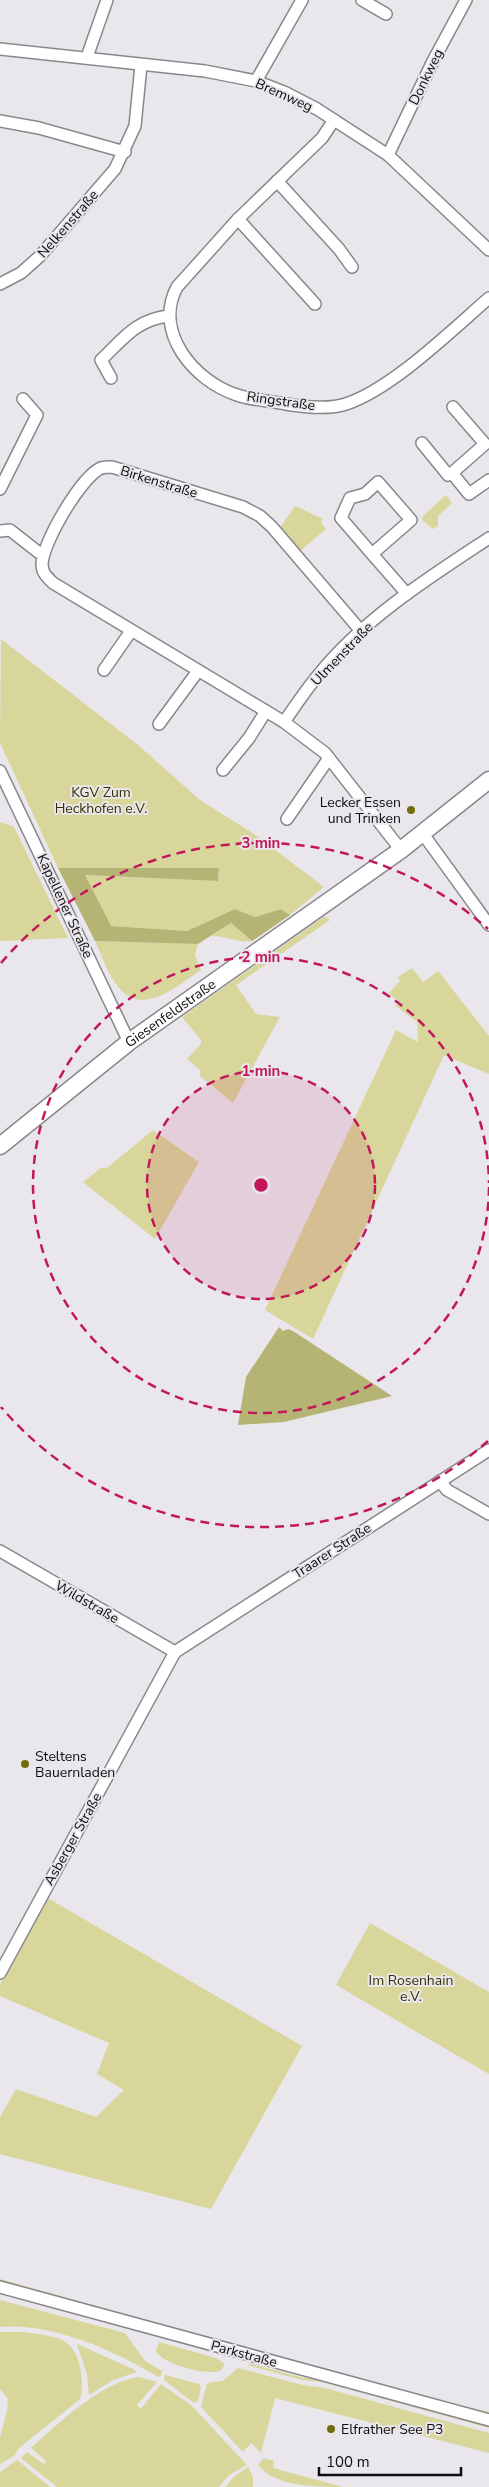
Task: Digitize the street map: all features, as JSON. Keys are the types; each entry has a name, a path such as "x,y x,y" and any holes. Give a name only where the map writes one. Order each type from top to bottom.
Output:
{"main road":[{"name":"Giesenfeldstraße","path":"0,1146 129,1042 423,834 489,780"}],"street":[{"path":"87,58 107,0"},
{"path":"256,81 302,0"},
{"path":"362,0 386,14"},
{"name":"Donkweg","path":"388,155 433,61 466,0"},
{"name":"Bremweg","path":"0,49 205,71 256,81 284,92 334,120 388,155 488,247"},
{"name":"Nelkenstraße","path":"0,284 21,273 40,256 111,174 125,152 135,126 141,65"},
{"name":"Ringstraße","path":"334,120 322,138 238,219 177,287 171,298 170,330 183,355 197,371 217,386 237,395 302,406 325,407 345,404 367,394 396,375 441,340 489,298"},
{"path":"0,121 39,128 125,152"},
{"path":"277,182 339,249 352,267"},
{"path":"238,219 315,304"},
{"path":"111,378 101,360 134,328 153,318 169,316"},
{"path":"0,489 37,415 23,399"},
{"path":"422,443 448,475 487,444 453,407"},
{"name":"Birkenstraße","path":"44,554 62,515 79,489 102,468 112,467 243,507 260,516 272,527 361,631"},
{"path":"452,473 469,494 489,480"},
{"path":"372,554 411,520 378,482 365,494 350,498 341,518 372,554 407,594"},
{"path":"0,531 10,530 38,552 44,554 42,564 44,574 53,584 284,722 329,758 401,850"},
{"name":"Ulmenstraße","path":"284,722 321,672 361,631 407,594 489,538"},
{"path":"104,670 131,631"},
{"path":"159,724 198,671"},
{"path":"223,770 249,738 266,711"},
{"path":"287,819 329,758"},
{"name":"Kapellener Straße","path":"0,771 129,1042"},
{"path":"423,834 485,910 489,925"},
{"name":"Traarer Straße","path":"175,1652 489,1450"},
{"path":"440,1481 447,1490 489,1514"},
{"name":"Wildstraße","path":"0,1551 175,1652"},
{"name":"Asberger Straße","path":"0,1973 175,1652"},
{"name":"Parkstraße","path":"0,2287 489,2420"}],"green space":[{"path":"446,495 452,503 438,516 438,526 433,529 422,520 423,516"},
{"path":"295,506 323,519 321,523 326,529 299,552 279,529"},
{"name":"KGV Zum Heckhofen e.V.","path":"1,639 138,745 200,800 254,834 324,887 290,915 281,909 255,917 235,909 187,931 110,926 84,875 218,881 219,868 58,868 0,743"},
{"path":"0,822 14,827 68,938 0,941"},
{"path":"325,916 330,920 236,985 256,1014 280,1017 233,1103 200,1076 200,1070 187,1059 201,1044 201,1040 182,1017"},
{"path":"231,923 252,941 212,936"},
{"path":"95,941 198,944 195,955 201,970 162,995 141,1000 130,997 121,990 113,979"},
{"path":"412,968 423,982 438,971 489,1036 489,1074 444,1055 313,1339 265,1310 396,1030 418,1042 417,1022 396,1006 399,1002 389,993 400,981 398,977"},
{"path":"153,1130 199,1162 155,1239 83,1182 101,1168 107,1168"},
{"path":"46,1897 302,2046 211,2209 0,2154 0,2117 16,2089 96,2117 124,2090 97,2074 109,2043 0,1996 0,1984"},
{"name":"Im Rosenhain e.V.","path":"370,1923 489,1992 489,2074 336,1985"},
{"path":"0,2279 398,2390 489,2412 489,2416 0,2283"},
{"path":"0,2300 125,2333 145,2361 162,2371 161,2376 158,2377 103,2348 82,2340 40,2329 0,2327"},
{"path":"0,2332 24,2332 60,2339 73,2349 80,2365 82,2383 80,2399 19,2448 14,2456 0,2464 0,2437 8,2399 0,2389"},
{"path":"159,2342 216,2358 225,2364 221,2370 215,2372 176,2365 160,2356 156,2351"},
{"path":"77,2344 137,2372 113,2380 89,2395 87,2374"},
{"path":"251,2364 304,2378 319,2378 489,2424 489,2428 322,2382 302,2380 247,2365"},
{"path":"238,2368 303,2385 325,2388 489,2433 489,2453 275,2398 261,2453 251,2443 243,2452 201,2407 207,2383 223,2381"},
{"path":"165,2375 199,2384 201,2387 198,2401 194,2403 164,2380"},
{"path":"139,2377 157,2382 137,2405 141,2409 161,2384 192,2406 247,2465 229,2475 219,2487 57,2487 21,2458 27,2452 44,2464 46,2461 31,2448 67,2416 96,2395 125,2380"},
{"path":"264,2458 274,2461 273,2468 343,2487 309,2486 285,2482 265,2472 258,2465"},
{"path":"17,2460 50,2487 0,2487 0,2472"},
{"path":"248,2467 253,2477 253,2487 225,2487 235,2476"}],"shaded area":[{"path":"58,868 219,868 218,881 85,875 111,926 187,931 235,909 255,917 281,909 290,915 252,941 231,923 198,944 95,941"},
{"path":"279,1327 283,1331 288,1329 293,1331 392,1396 284,1422 238,1425 246,1377"}],"place":[{"name":"Lecker Essen und Trinken","path":"411,810"},
{"name":"Steltens Bauernladen","path":"25,1764"},
{"name":"Elfrather See P3","path":"331,2429"}]}
